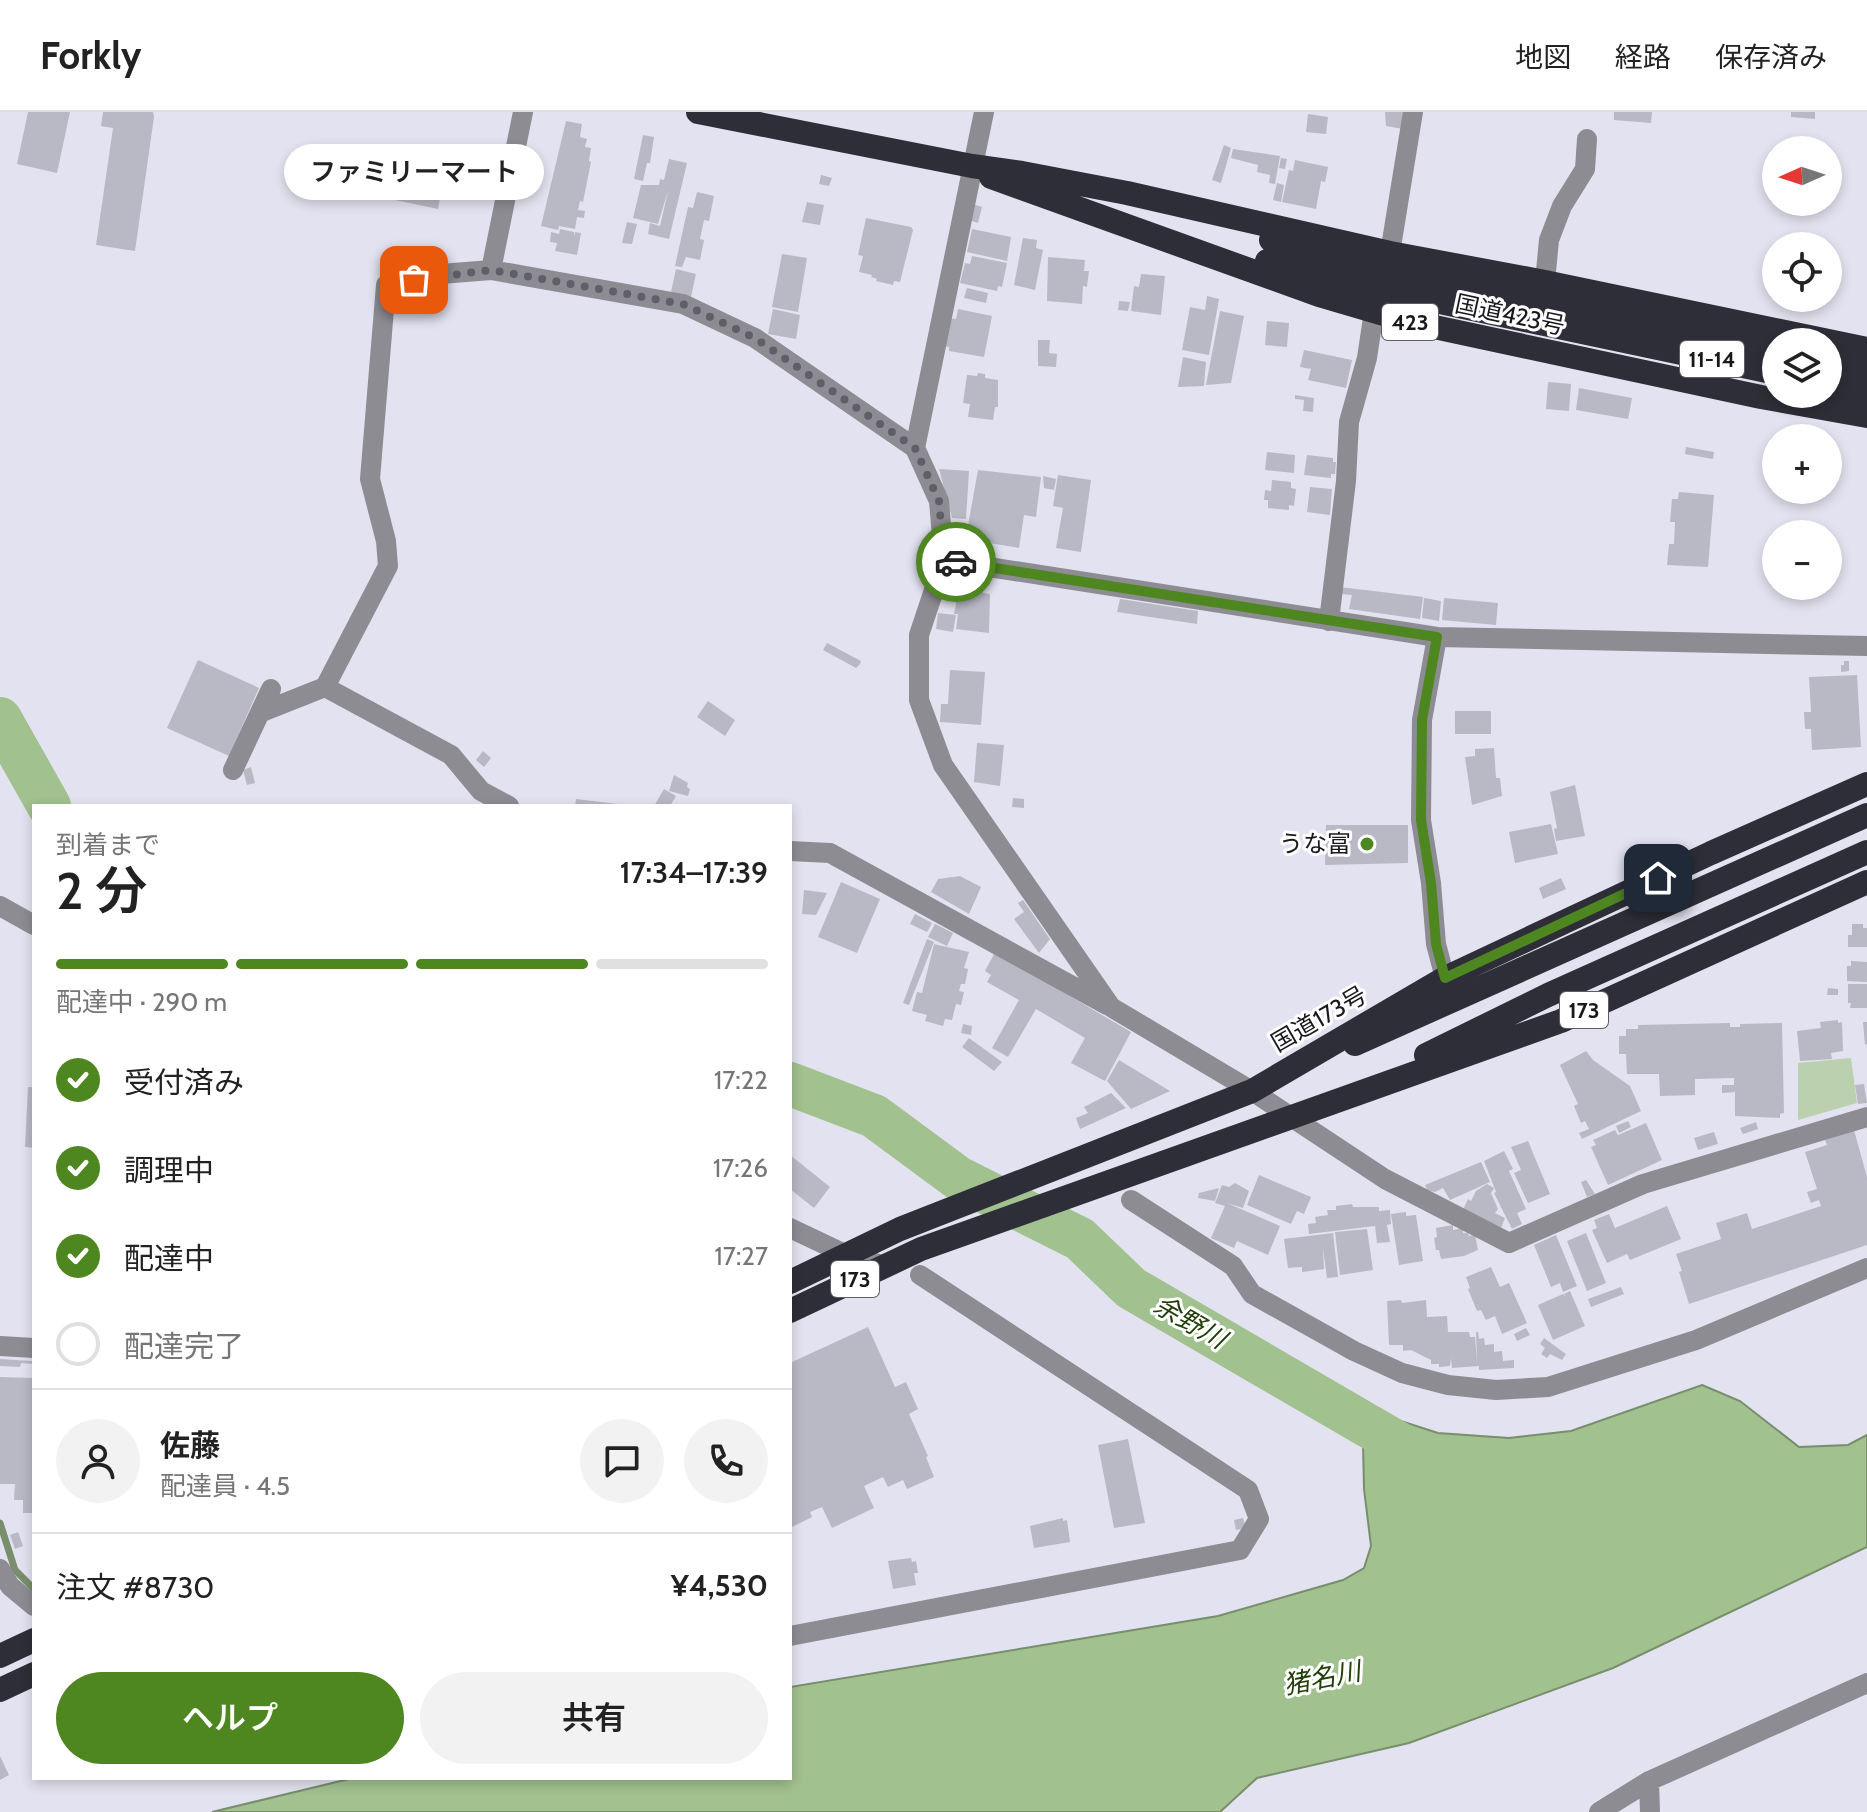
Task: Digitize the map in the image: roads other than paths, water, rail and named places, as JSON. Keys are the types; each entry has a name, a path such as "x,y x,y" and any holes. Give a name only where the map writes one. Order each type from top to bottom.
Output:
{"highway":[{"name":"国道423号","path":"698,112 1127,193 1390,253 1867,349"},
{"name":"国道423号","path":"972,166 1000,183 1411,322 1867,416"},
{"path":"1127,193 1308,253 1762,349"},
{"name":"11-14","path":"1197,251 1238,252 1416,297 1762,370"},
{"path":"1842,365 1867,370"},
{"path":"1842,388 1867,393"},
{"name":"国道173号","path":"792,1281 900,1229 1252,1091 1445,978 1711,853 1867,784"},
{"path":"1279,1075 1392,1030 1867,815"},
{"path":"1325,1105 1548,995 1867,852"},
{"name":"173","path":"792,1310 921,1249 1561,1021 1867,882"},
{"path":"0,1656 32,1641"},
{"path":"0,1690 32,1675"}],"street":[{"path":"491,270 523,112"},
{"path":"915,448 984,112"},
{"path":"1390,253 1413,112"},
{"path":"1545,282 1549,240 1562,206 1585,169 1587,139"},
{"path":"262,712 325,687 388,566 386,541 370,479 386,285 441,274 491,270 683,304 755,338 915,448 939,501 944,560 919,635 919,700 943,765 1111,1007"},
{"path":"1329,621 1346,481 1349,422 1367,358 1374,311"},
{"path":"944,560 1437,637 1867,646"},
{"path":"1437,637 1422,720 1421,820 1436,944 1445,978"},
{"path":"325,687 451,755 481,791 505,804"},
{"path":"233,770 271,689"},
{"path":"792,851 830,853 1111,1007 1252,1091 1385,1179 1509,1243 1643,1184 1867,1117"},
{"path":"0,906 32,924"},
{"path":"1131,1200 1233,1266 1252,1294 1354,1351 1402,1373 1448,1385 1496,1390 1548,1387 1696,1340 1867,1268"},
{"path":"792,1229 849,1256 882,1265"},
{"path":"792,1636 1240,1550 1259,1519 1248,1490 920,1275"},
{"path":"0,1346 32,1348"},
{"path":"0,1569 10,1586 32,1604"},
{"path":"1599,1812 1649,1781 1867,1683"},
{"path":"1649,1781 1650,1812"}],"water":[{"name":"猪名川","path":"1702,1385 1740,1401 1799,1447 1848,1445 1867,1435 1867,1547 1613,1668 1409,1743 1257,1778 1220,1812 212,1812 345,1780 792,1780 792,1687 1218,1616 1343,1580 1364,1568 1371,1546 1364,1489 1363,1443 1385,1416 1438,1433 1509,1438 1571,1431"}],"waterway":[{"name":"余野川","path":"0,719 48,804"},
{"name":"余野川","path":"792,1085 874,1116 958,1178 1080,1239 1131,1288 1425,1459"},
{"path":"0,1523 15,1570 32,1587"}],"place":[{"name":"ファミリーマート","path":"414,280"},
{"name":"うな富","path":"1367,844"}]}
